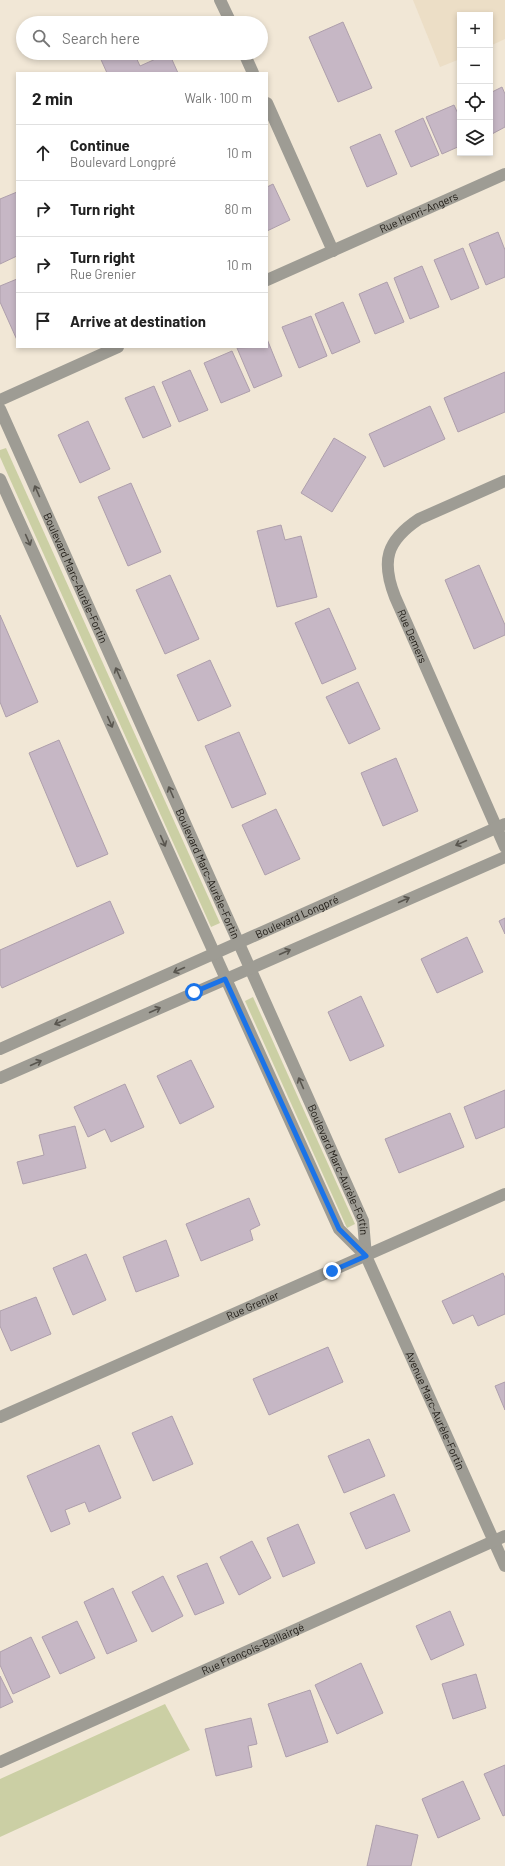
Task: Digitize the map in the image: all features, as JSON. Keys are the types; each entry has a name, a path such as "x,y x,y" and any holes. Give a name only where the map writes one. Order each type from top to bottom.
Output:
{"street":[{"path":"220,0 228,16"},
{"path":"247,60 253,72"},
{"path":"268,105 333,251"},
{"name":"Rue Henri-Angers","path":"268,280 505,174"},
{"path":"0,400 116,348"},
{"name":"Boulevard Marc-Aurèle-Fortin","path":"0,409 363,1221 366,1256"},
{"name":"Boulevard Marc-Aurèle-Fortin","path":"0,479 339,1229 366,1256"},
{"name":"Rue Demers","path":"505,481 418,519 395,539 391,547 387,565 387,575 395,597 501,826 505,847"},
{"name":"Boulevard Longpré","path":"0,1049 501,826"},
{"path":"0,1078 505,857"},
{"name":"Rue Grenier","path":"0,1417 505,1194"},
{"name":"Avenue Marc-Aurèle-Fortin","path":"366,1256 505,1566"},
{"name":"Rue François-Baillairgé","path":"0,1762 505,1536"}],"shaded area":[{"path":"413,0 505,0 505,39 493,45 493,12 457,12 457,60 440,67"}],"green space":[{"path":"6,448 220,923 211,927 0,457 0,450"},
{"path":"253,997 355,1224 347,1228 245,1001"},
{"path":"165,1704 190,1750 0,1837 0,1779"}],"building":[{"path":"343,22 372,88 338,102 309,37"},
{"path":"101,60 137,60 140,66 153,60 172,60 178,72 107,72"},
{"path":"502,87 505,94 505,127 493,133 493,120 493,92"},
{"path":"454,105 457,112 457,147 442,154 426,117"},
{"path":"423,118 439,155 411,167 395,131"},
{"path":"380,134 397,174 367,187 350,147"},
{"path":"273,184 290,220 268,231 268,186"},
{"path":"16,192 16,256 0,264 0,199"},
{"path":"498,232 505,250 505,277 486,285 469,244"},
{"path":"463,248 479,288 451,300 434,260"},
{"path":"422,266 439,307 410,319 394,278"},
{"path":"16,279 16,338 0,302 0,286"},
{"path":"387,282 404,322 375,334 359,294"},
{"path":"343,302 360,342 332,354 315,314"},
{"path":"311,316 327,356 299,368 282,327"},
{"path":"268,341 282,376 254,388 237,348 268,348"},
{"path":"232,351 250,391 221,403 204,363"},
{"path":"190,370 208,410 179,422 162,382"},
{"path":"505,372 505,412 458,432 444,398"},
{"path":"154,386 171,426 143,438 125,398"},
{"path":"430,406 445,439 384,467 369,434"},
{"path":"88,421 110,469 80,483 58,435"},
{"path":"334,438 366,457 332,512 301,493"},
{"path":"131,483 161,552 128,566 98,497"},
{"path":"281,525 285,540 301,536 317,597 277,607 257,531"},
{"path":"479,565 505,625 505,635 474,649 445,580"},
{"path":"170,575 199,639 165,654 136,590"},
{"path":"329,608 356,669 322,684 295,623"},
{"path":"0,615 38,702 6,717 0,702"},
{"path":"210,660 231,706 198,721 177,675"},
{"path":"358,682 380,729 349,744 326,697"},
{"path":"239,732 266,794 232,808 205,746"},
{"path":"59,740 108,854 77,867 29,753"},
{"path":"396,758 418,811 383,826 361,773"},
{"path":"276,809 300,859 265,875 242,825"},
{"path":"110,901 124,933 2,988 0,984 0,950"},
{"path":"505,918 505,934 499,921"},
{"path":"467,937 483,972 437,993 421,959"},
{"path":"361,996 384,1046 350,1061 328,1012"},
{"path":"191,1060 214,1107 180,1124 157,1076"},
{"path":"125,1084 144,1127 111,1142 105,1129 88,1137 74,1107"},
{"path":"505,1090 505,1127 476,1139 464,1107"},
{"path":"450,1113 464,1147 399,1173 385,1139"},
{"path":"75,1126 86,1168 23,1184 17,1162 44,1155 39,1135"},
{"path":"249,1198 260,1225 250,1230 253,1240 201,1261 186,1224"},
{"path":"166,1240 179,1276 136,1292 123,1257"},
{"path":"86,1254 106,1300 73,1315 53,1268"},
{"path":"503,1273 505,1278 505,1314 478,1326 473,1315 453,1324 442,1301"},
{"path":"36,1297 51,1334 11,1351 0,1326 0,1311"},
{"path":"328,1347 343,1382 269,1415 253,1379"},
{"path":"505,1382 505,1410 495,1386"},
{"path":"172,1416 193,1464 153,1481 132,1433"},
{"path":"369,1439 385,1476 344,1493 328,1456"},
{"path":"99,1445 121,1498 89,1512 85,1502 65,1510 70,1524 51,1532 27,1476"},
{"path":"394,1494 410,1531 366,1549 350,1513"},
{"path":"298,1524 315,1563 283,1577 267,1538"},
{"path":"252,1541 271,1578 239,1595 220,1557"},
{"path":"207,1563 224,1603 195,1615 177,1576"},
{"path":"163,1576 183,1616 152,1632 132,1592"},
{"path":"113,1588 137,1641 107,1654 84,1602"},
{"path":"450,1611 464,1645 431,1660 416,1626"},
{"path":"77,1621 95,1658 60,1674 42,1637"},
{"path":"31,1637 50,1677 13,1694 0,1665 0,1652"},
{"path":"361,1663 383,1713 337,1734 315,1685"},
{"path":"476,1674 486,1708 453,1719 442,1684"},
{"path":"0,1676 13,1702 0,1708"},
{"path":"310,1690 328,1742 286,1757 268,1704"},
{"path":"251,1718 257,1744 248,1746 252,1767 216,1776 205,1729"},
{"path":"505,1765 505,1815 503,1816 484,1774"},
{"path":"463,1781 480,1819 438,1838 422,1799"},
{"path":"376,1825 418,1835 411,1866 367,1866"}],"route":[{"path":"194,992 225,979 339,1229 366,1256 332,1271"}]}
